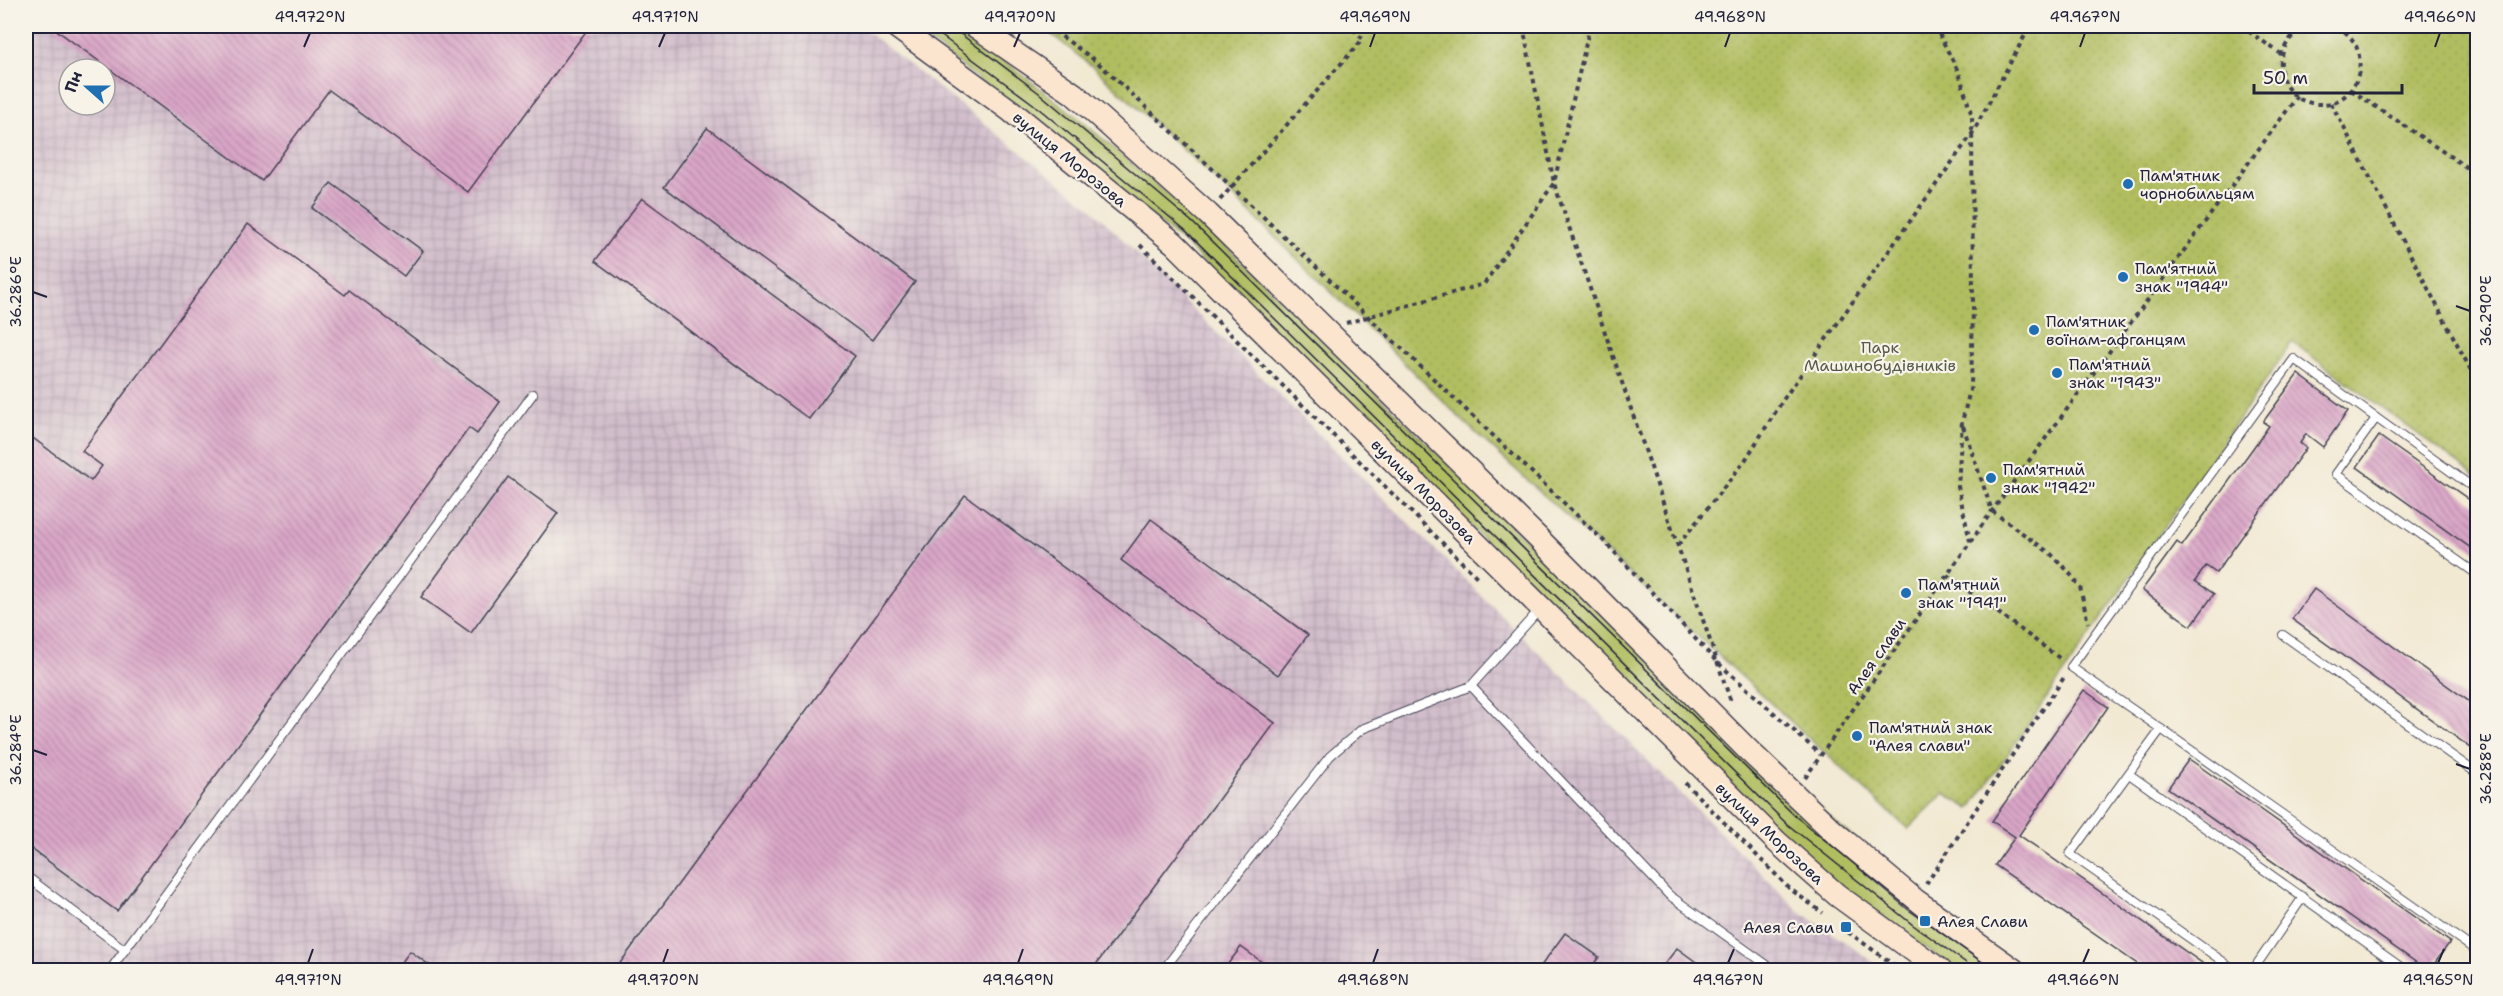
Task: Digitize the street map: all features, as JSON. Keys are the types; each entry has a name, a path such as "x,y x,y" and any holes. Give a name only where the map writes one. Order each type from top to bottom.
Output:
{"main road":[{"name":"вулиця Морозова","path":"895,26 1011,111 1174,243 1777,842 1837,896 1940,970"},
{"path":"975,26 1074,94 1208,214 1833,831 1915,900 2014,970"}],"lane":[{"path":"2478,491 2294,359 2071,666 2478,952"},
{"path":"110,970 533,394"},
{"path":"2376,418 2336,474 2478,575"},
{"path":"1163,970 1330,756 1362,729 1471,686 1541,607"},
{"path":"2283,635 2478,774"},
{"path":"1471,686 1669,895 1774,970"},
{"path":"2161,729 2070,854 2235,970"},
{"path":"2128,774 2405,970"},
{"path":"26,876 125,950"},
{"path":"2253,970 2303,897"}],"path":[{"path":"1047,26 1096,61 1232,187 1606,543 1717,662 1821,755"},
{"path":"1208,214 1363,39 1350,26"},
{"path":"1523,26 1554,183 1732,705"},
{"path":"1324,329 1484,284 1554,183 1590,26"},
{"path":"1935,26 1959,73 1972,116 1971,386 1962,422 1958,487 1970,542"},
{"path":"1677,546 1744,462 1785,397 1972,134 2030,26"},
{"path":"2241,26 2281,54"},
{"path":"2290,26 2297,30"},
{"path":"2307,26 2297,30 2290,37 2281,54 2280,66 2282,78 2297,97 2319,104 2331,103 2343,98 2351,90 2359,73 2360,55 2355,43 2336,26"},
{"path":"2351,90 2478,175"},
{"name":"Алея слави","path":"1795,794 1992,511 2297,97"},
{"path":"2331,103 2478,384"},
{"path":"1136,241 1484,584"},
{"path":"1962,422 1992,511 2051,554 2067,570 2080,587 2091,639"},
{"path":"1915,900 2071,666 1947,575"},
{"path":"1683,782 1790,889 1828,917"},
{"path":"1847,931 1901,970"}],"shaded area":[{"path":"26,26 860,26 1089,206 1798,910 1885,970 26,970"}],"green space":[{"path":"911,26 959,26 1078,118 1205,226 1636,648 2004,970 1956,970 1840,887 1782,835 1187,245"},
{"name":"Парк Машинобудівників","path":"1041,26 2477,26 2477,477 2292,342 1970,809 1944,793 1908,829 1464,422 1226,189 1093,67"}],"building":[{"path":"51,26 590,26 468,192 329,90 262,181 117,74 117,57 93,57"},
{"path":"707,128 915,282 872,340 664,187"},
{"path":"331,183 423,251 404,276 312,208"},
{"path":"642,198 855,356 809,419 595,261"},
{"path":"248,224 345,295 349,290 500,402 477,434 469,428 117,911 26,845 26,433 91,481 102,466 82,451"},
{"path":"2298,374 2348,411 2323,447 2306,434 2300,443 2306,448 2216,573 2206,566 2195,581 2214,594 2191,626 2142,590 2177,542 2182,546 2269,426 2263,422"},
{"path":"2379,436 2478,506 2478,553 2357,467"},
{"path":"508,477 558,513 471,633 421,597"},
{"path":"965,495 1275,723 1092,970 615,970"},
{"path":"1151,519 1308,635 1278,675 1121,560"},
{"path":"2314,589 2478,708 2478,753 2292,619"},
{"path":"2084,690 2108,707 2019,835 2212,970 2146,970 1995,865 2015,837 1992,821"},
{"path":"2189,759 2450,942 2430,970 2168,788"},
{"path":"1565,933 1599,957 1589,970 1538,970"},
{"path":"1241,947 1273,970 1223,970"},
{"path":"1677,948 1707,970 1660,970"},
{"path":"410,951 436,970 396,970"}],"tram line":[{"path":"928,26 1032,103 1184,229 1787,824 1913,925 1976,970"},
{"path":"950,26 1039,93 1191,221 1795,816 1925,921 1993,970"}],"place":[{"name":"Пам'ятник чорнобильцям","path":"2128,184"},
{"name":"Пам'ятний знак \"1944\"","path":"2123,277"},
{"name":"Пам'ятник воїнам-афганцям","path":"2034,330"},
{"name":"Пам'ятний знак \"1943\"","path":"2057,373"},
{"name":"Пам'ятний знак \"1942\"","path":"1991,478"},
{"name":"Пам'ятний знак \"1941\"","path":"1906,593"},
{"name":"Пам'ятний знак \"Алея слави\"","path":"1857,736"},
{"name":"Алея Слави","path":"1925,921"},
{"name":"Aлея Слави","path":"1846,927"}]}
